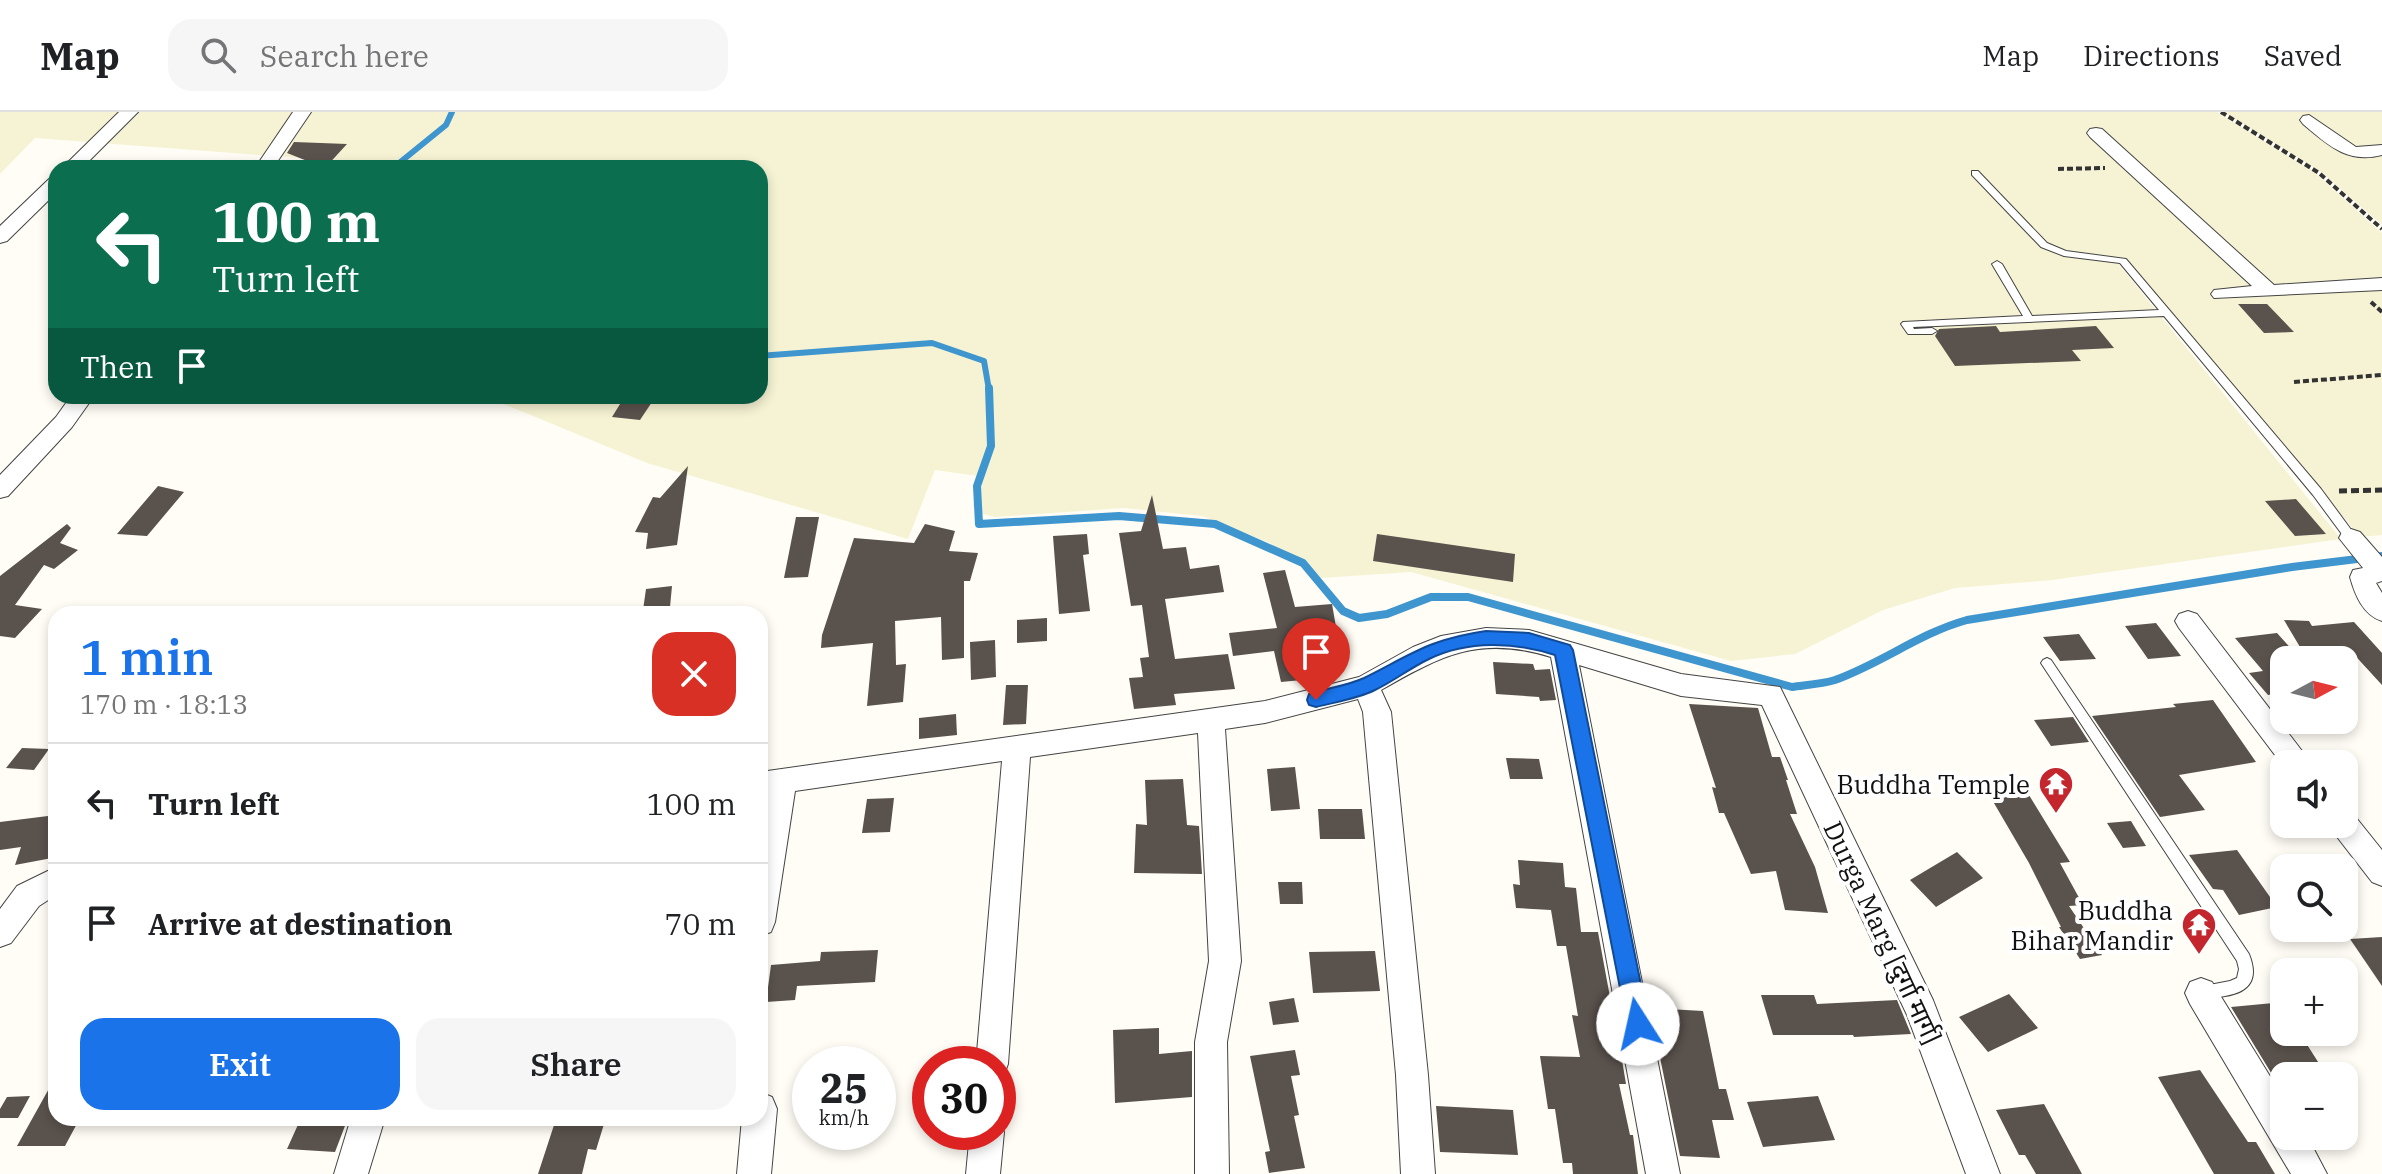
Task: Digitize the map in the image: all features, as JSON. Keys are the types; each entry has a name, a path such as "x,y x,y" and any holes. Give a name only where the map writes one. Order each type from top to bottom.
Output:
{"street":[{"path":"79,160 129,112"},
{"path":"269,160 302,112"},
{"path":"2309,120 2350,153 2364,156 2382,150"},
{"path":"2096,133 2269,291"},
{"path":"0,237 48,191"},
{"path":"2221,294 2382,284"},
{"path":"0,490 77,404"},
{"path":"2351,538 2382,572 2362,577 2367,593 2382,611"},
{"path":"2188,621 2287,750"},
{"path":"768,821 771,783 1265,712 1366,686 1422,654 1450,643 1486,638 1529,640 1563,650 1607,879 1633,994 1663,1174"},
{"name":"Durga Marg [दुर्गा मार्ग]","path":"1563,650 1681,685 1771,695 1922,1011 1983,1174"},
{"path":"1366,686 1377,712 1418,1174"},
{"path":"1211,720 1225,961 1211,1042 1212,1174"},
{"path":"993,1046 1017,749"},
{"path":"2355,838 2382,873"},
{"path":"0,933 28,896 48,885"},
{"path":"2201,993 2270,1107"},
{"path":"351,1174 366,1126"},
{"path":"754,1174 758,1126"},
{"path":"983,1174 985,1150"},
{"path":"2296,1150 2310,1174"}],"lane":[{"path":"1975,173 2044,245 2064,253 2123,261 2317,492 2351,538"},
{"path":"1997,264 2029,319"},
{"path":"1932,331 1911,332 1906,324 2167,313"},
{"path":"2047,663 2244,959 2248,972 2240,985 2201,993"}],"path":[{"path":"2221,112 2319,173 2382,229"},
{"path":"2058,169 2133,167"},
{"path":"2294,382 2382,375"},
{"path":"2317,492 2382,490"}],"shaded area":[{"path":"0,112 2217,112 2314,172 2382,233 2382,278 2213,291 2220,299 2382,289 2382,535 2360,537 2126,258 2113,257 2341,539 2052,580 1955,588 1883,610 1795,654 1731,661 1411,572 1321,578 1270,543 1202,516 1124,508 995,517 978,513 973,506 978,476 935,470 908,539 647,463 503,404 768,404 768,160 327,160 35,138 0,174"},
{"path":"2223,112 2382,112 2382,225 2320,171"}],"building":[{"path":"294,142 347,144 332,160 305,160 287,153"},
{"path":"2238,304 2267,304 2294,332 2264,333"},
{"path":"1996,326 2000,332 2096,326 2114,348 2072,350 2081,361 1955,366 1935,336 1939,329"},
{"path":"620,404 651,404 640,420 612,417"},
{"path":"688,466 677,545 646,549 648,533 635,532 653,497 660,498"},
{"path":"158,486 184,492 147,536 117,534"},
{"path":"1152,495 1163,549 1186,547 1190,569 1219,565 1224,592 1165,599 1175,659 1228,654 1235,689 1174,694 1176,705 1134,709 1129,678 1143,677 1140,658 1149,657 1142,605 1131,606 1119,533 1141,531"},
{"path":"2296,499 2326,534 2295,536 2265,501"},
{"path":"796,517 819,517 808,577 784,578"},
{"path":"67,524 71,528 60,543 78,550 54,569 44,565 15,605 42,609 15,638 0,636 0,576"},
{"path":"925,524 955,531 949,551 978,553 970,581 964,581 964,658 942,660 941,617 895,621 896,665 906,664 903,702 867,706 873,643 821,648 822,635 854,538 914,543"},
{"path":"1087,534 1089,554 1083,555 1090,611 1059,614 1053,536"},
{"path":"1377,534 1515,554 1513,582 1373,561"},
{"path":"1285,570 1295,607 1332,604 1343,667 1311,671 1312,679 1281,682 1274,651 1233,656 1229,633 1277,628 1263,573"},
{"path":"672,586 670,606 644,606 646,589"},
{"path":"1047,618 1047,641 1017,643 1017,620"},
{"path":"2284,620 2309,621 2312,626 2354,622 2382,653 2382,685 2358,659 2358,646 2299,646"},
{"path":"2156,623 2181,656 2148,659 2125,626"},
{"path":"2277,633 2289,646 2270,646 2270,695 2249,673 2263,671 2235,638"},
{"path":"2079,634 2096,659 2060,661 2043,637"},
{"path":"995,640 996,677 971,680 970,642"},
{"path":"1493,662 1533,664 1535,670 1550,669 1556,700 1540,701 1539,697 1496,694"},
{"path":"1006,685 1028,685 1026,724 1003,725"},
{"path":"2213,700 2256,762 2179,775 2205,810 2160,817 2092,716"},
{"path":"1689,704 1758,708 1772,757 1780,757 1788,780 1797,814 1790,814 1815,867 1828,913 1785,910 1776,871 1751,874 1724,813 1719,813 1712,787 1716,788"},
{"path":"956,714 957,735 919,739 919,718"},
{"path":"2073,717 2089,742 2051,746 2034,720"},
{"path":"22,748 48,749 34,770 6,768"},
{"path":"1506,758 1539,759 1543,779 1510,779"},
{"path":"1295,767 1300,809 1271,811 1267,769"},
{"path":"1183,779 1187,825 1199,826 1202,874 1134,873 1136,824 1147,825 1145,780"},
{"path":"2021,782 2070,862 2060,863 2083,905 2069,906 2102,955 2080,959 2059,927 2029,863 1984,786"},
{"path":"894,798 890,832 862,833 867,799"},
{"path":"1318,809 1362,809 1365,839 1320,839"},
{"path":"48,816 48,859 15,865 21,847 0,850 0,822"},
{"path":"2131,821 2146,846 2123,848 2107,823"},
{"path":"2237,850 2270,897 2270,908 2239,915 2223,890 2213,889 2189,855"},
{"path":"1957,852 1983,878 1936,907 1910,880"},
{"path":"1518,860 1563,863 1565,887 1576,888 1581,932 1598,932 1612,1008 1606,1008 1616,1060 1622,1060 1626,1084 1619,1084 1630,1135 1633,1135 1638,1174 1573,1174 1572,1163 1563,1163 1555,1109 1548,1109 1540,1056 1580,1057 1572,1015 1578,1016 1566,946 1557,946 1551,910 1516,908 1513,884 1520,885"},
{"path":"1278,882 1302,882 1303,904 1280,904"},
{"path":"2382,937 2382,986 2352,942 2358,942 2358,938"},
{"path":"878,950 875,982 797,986 795,1000 768,1002 771,965 820,961 821,952"},
{"path":"1375,951 1380,991 1313,993 1309,952"},
{"path":"2009,994 2038,1028 1988,1052 1959,1017"},
{"path":"1761,995 1814,995 1817,1004 1897,1000 1911,1034 1854,1037 1773,1035"},
{"path":"1294,998 1299,1022 1273,1025 1269,1002"},
{"path":"2270,1003 2270,1046 2308,1046 2318,1062 2270,1062 2270,1071 2231,1007"},
{"path":"1650,1008 1703,1011 1719,1089 1726,1089 1734,1120 1712,1120 1720,1158 1680,1156"},
{"path":"1159,1028 1159,1054 1192,1051 1192,1097 1115,1103 1113,1030"},
{"path":"1295,1050 1300,1075 1291,1076 1299,1115 1294,1116 1305,1168 1269,1173 1265,1152 1270,1151 1250,1056"},
{"path":"2200,1070 2248,1142 2256,1142 2275,1174 2214,1174 2158,1077"},
{"path":"48,1090 48,1126 76,1126 65,1146 17,1146"},
{"path":"30,1096 18,1118 0,1118 0,1109 7,1097"},
{"path":"1818,1096 1835,1140 1763,1147 1747,1102"},
{"path":"2044,1104 2082,1174 2036,1174 2025,1155 2019,1155 1996,1110"},
{"path":"1436,1106 1513,1110 1518,1155 1440,1152"},
{"path":"297,1126 345,1126 335,1152 287,1149"},
{"path":"554,1126 603,1126 596,1150 588,1149 582,1174 538,1174"}],"waterway":[{"path":"403,160 446,125 452,112"},
{"path":"768,355 932,343 984,361 989,390"},
{"path":"989,388 991,446 977,486 979,524 1119,516 1215,524 1303,563 1343,611 1359,618 1387,614 1431,597 1468,597 1792,687 1835,680 1933,632 1967,620 2292,567 2382,556"}],"place":[{"name":"Buddha Temple","path":"2056,815"},
{"name":"Buddha Bihar Mandir","path":"2199,956"}],"route":[{"path":"1316,700 1366,686 1422,654 1450,643 1486,638 1529,640 1563,650 1638,1024"}]}
